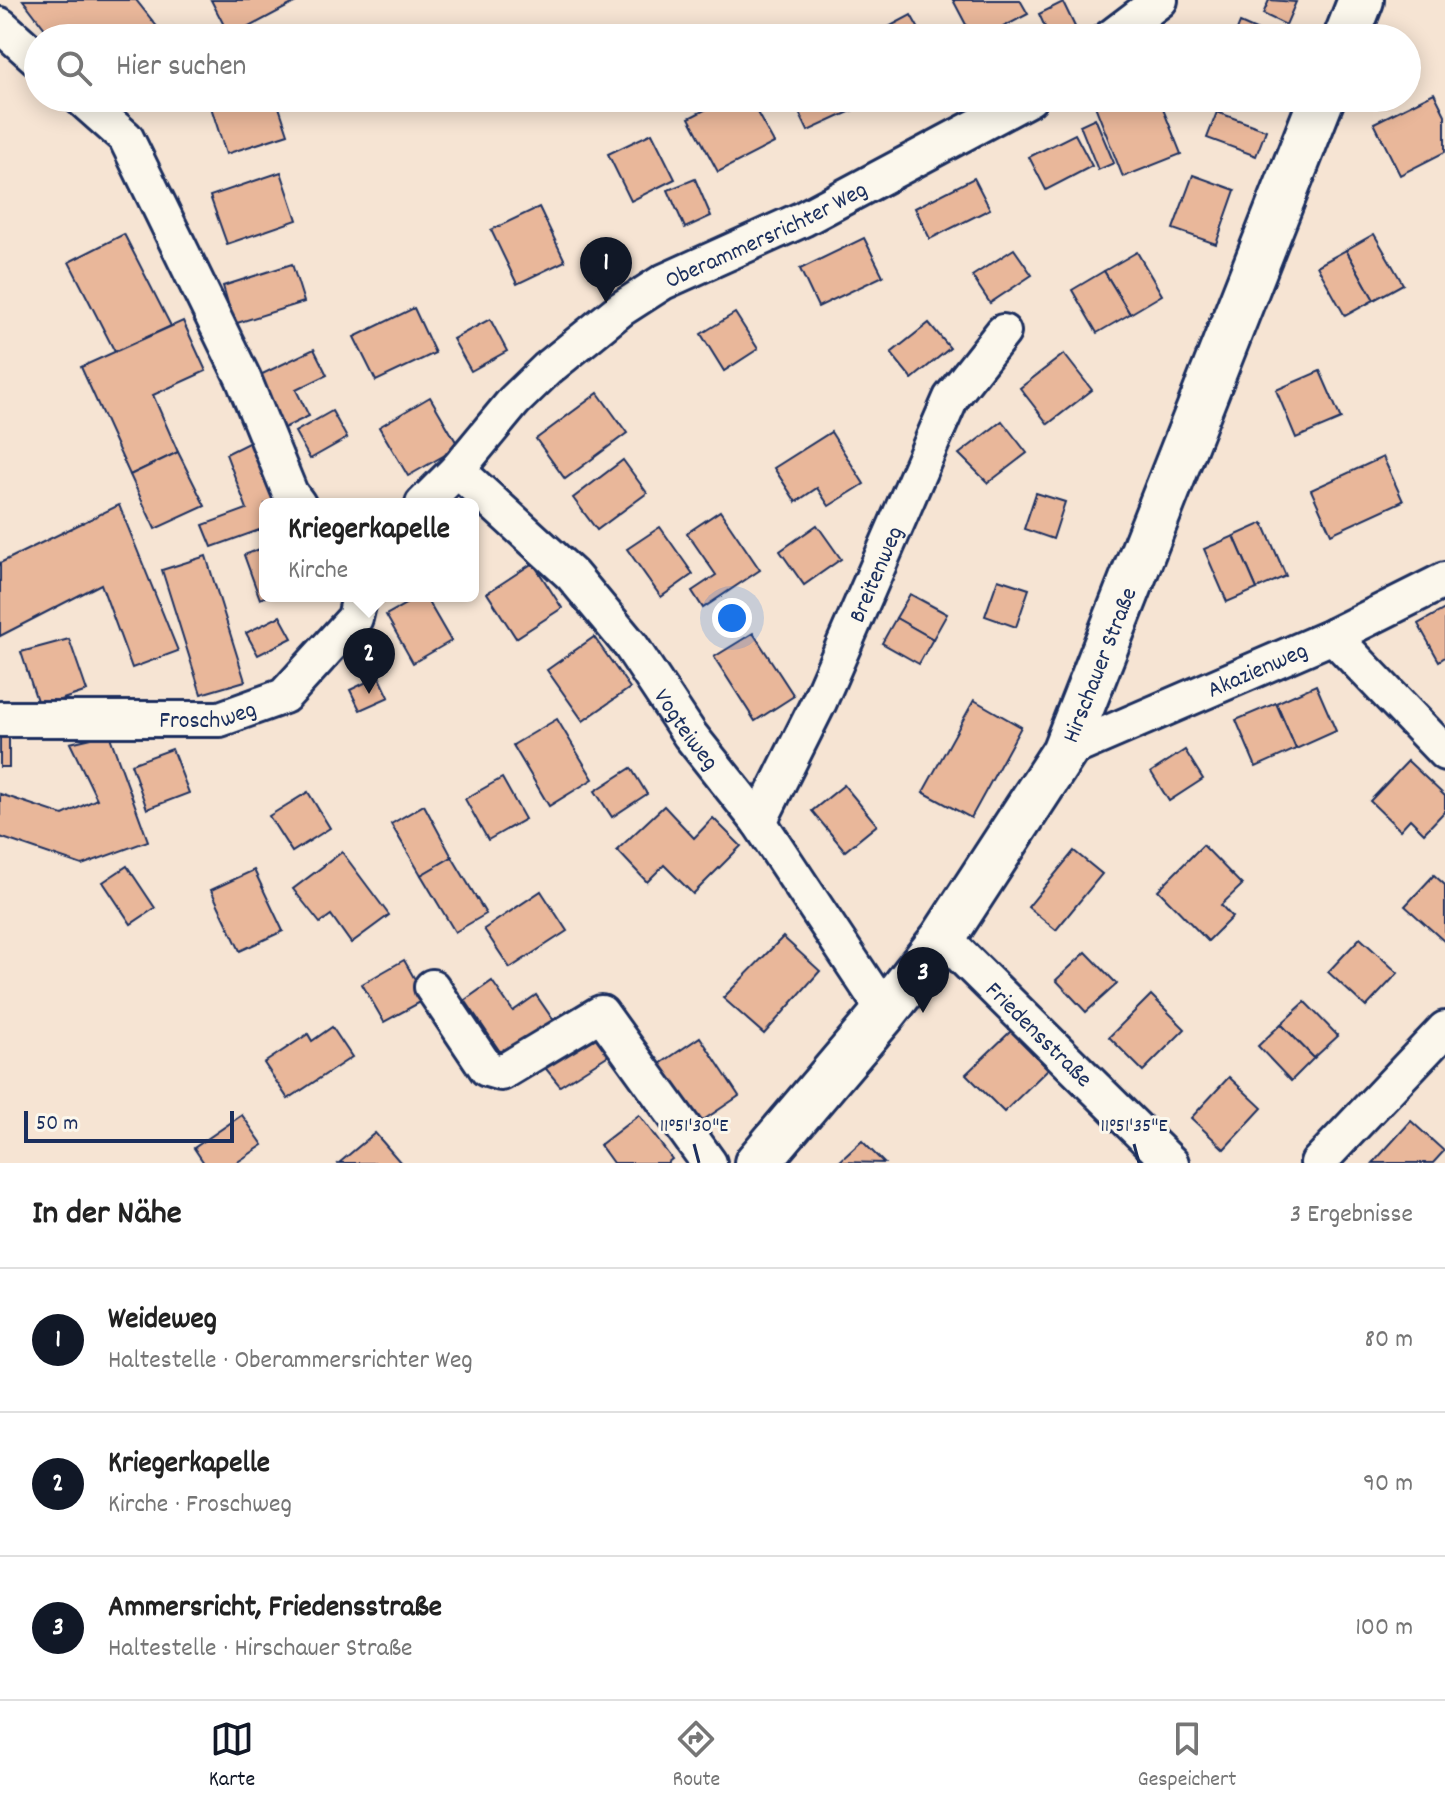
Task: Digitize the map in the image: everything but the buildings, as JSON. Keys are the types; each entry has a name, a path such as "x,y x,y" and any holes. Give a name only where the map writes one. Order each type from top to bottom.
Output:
{"street":[{"path":"1128,24 1160,0"},
{"path":"1352,24 1361,0"},
{"path":"0,25 24,46"},
{"path":"97,112 126,138 243,378 294,498"},
{"name":"Oberammersrichter Weg","path":"429,498 457,470 514,401 547,369 621,309 663,282 803,219 1004,112"},
{"name":"Hirschauer Straße","path":"757,1163 885,1012 943,938 1064,752 1316,112"},
{"name":"Breitenweg","path":"759,822 819,702 951,398 1003,332"},
{"name":"Vogteiweg","path":"457,470 572,575 631,646 690,735 759,822 885,1012"},
{"name":"Akazienweg","path":"1064,752 1333,636 1445,580"},
{"name":"Froschweg","path":"0,719 220,719 284,696 355,618 359,602"},
{"path":"1333,636 1445,753"},
{"name":"Friedensstraße","path":"943,938 1171,1163"},
{"path":"432,987 487,1069 501,1073 601,1013 709,1163"},
{"path":"1318,1163 1445,1029"}],"place":[{"name":"Weideweg","path":"606,303"},
{"name":"Kriegerkapelle","path":"369,694"},
{"name":"Ammersricht, Friedensstraße","path":"923,1013"}]}
